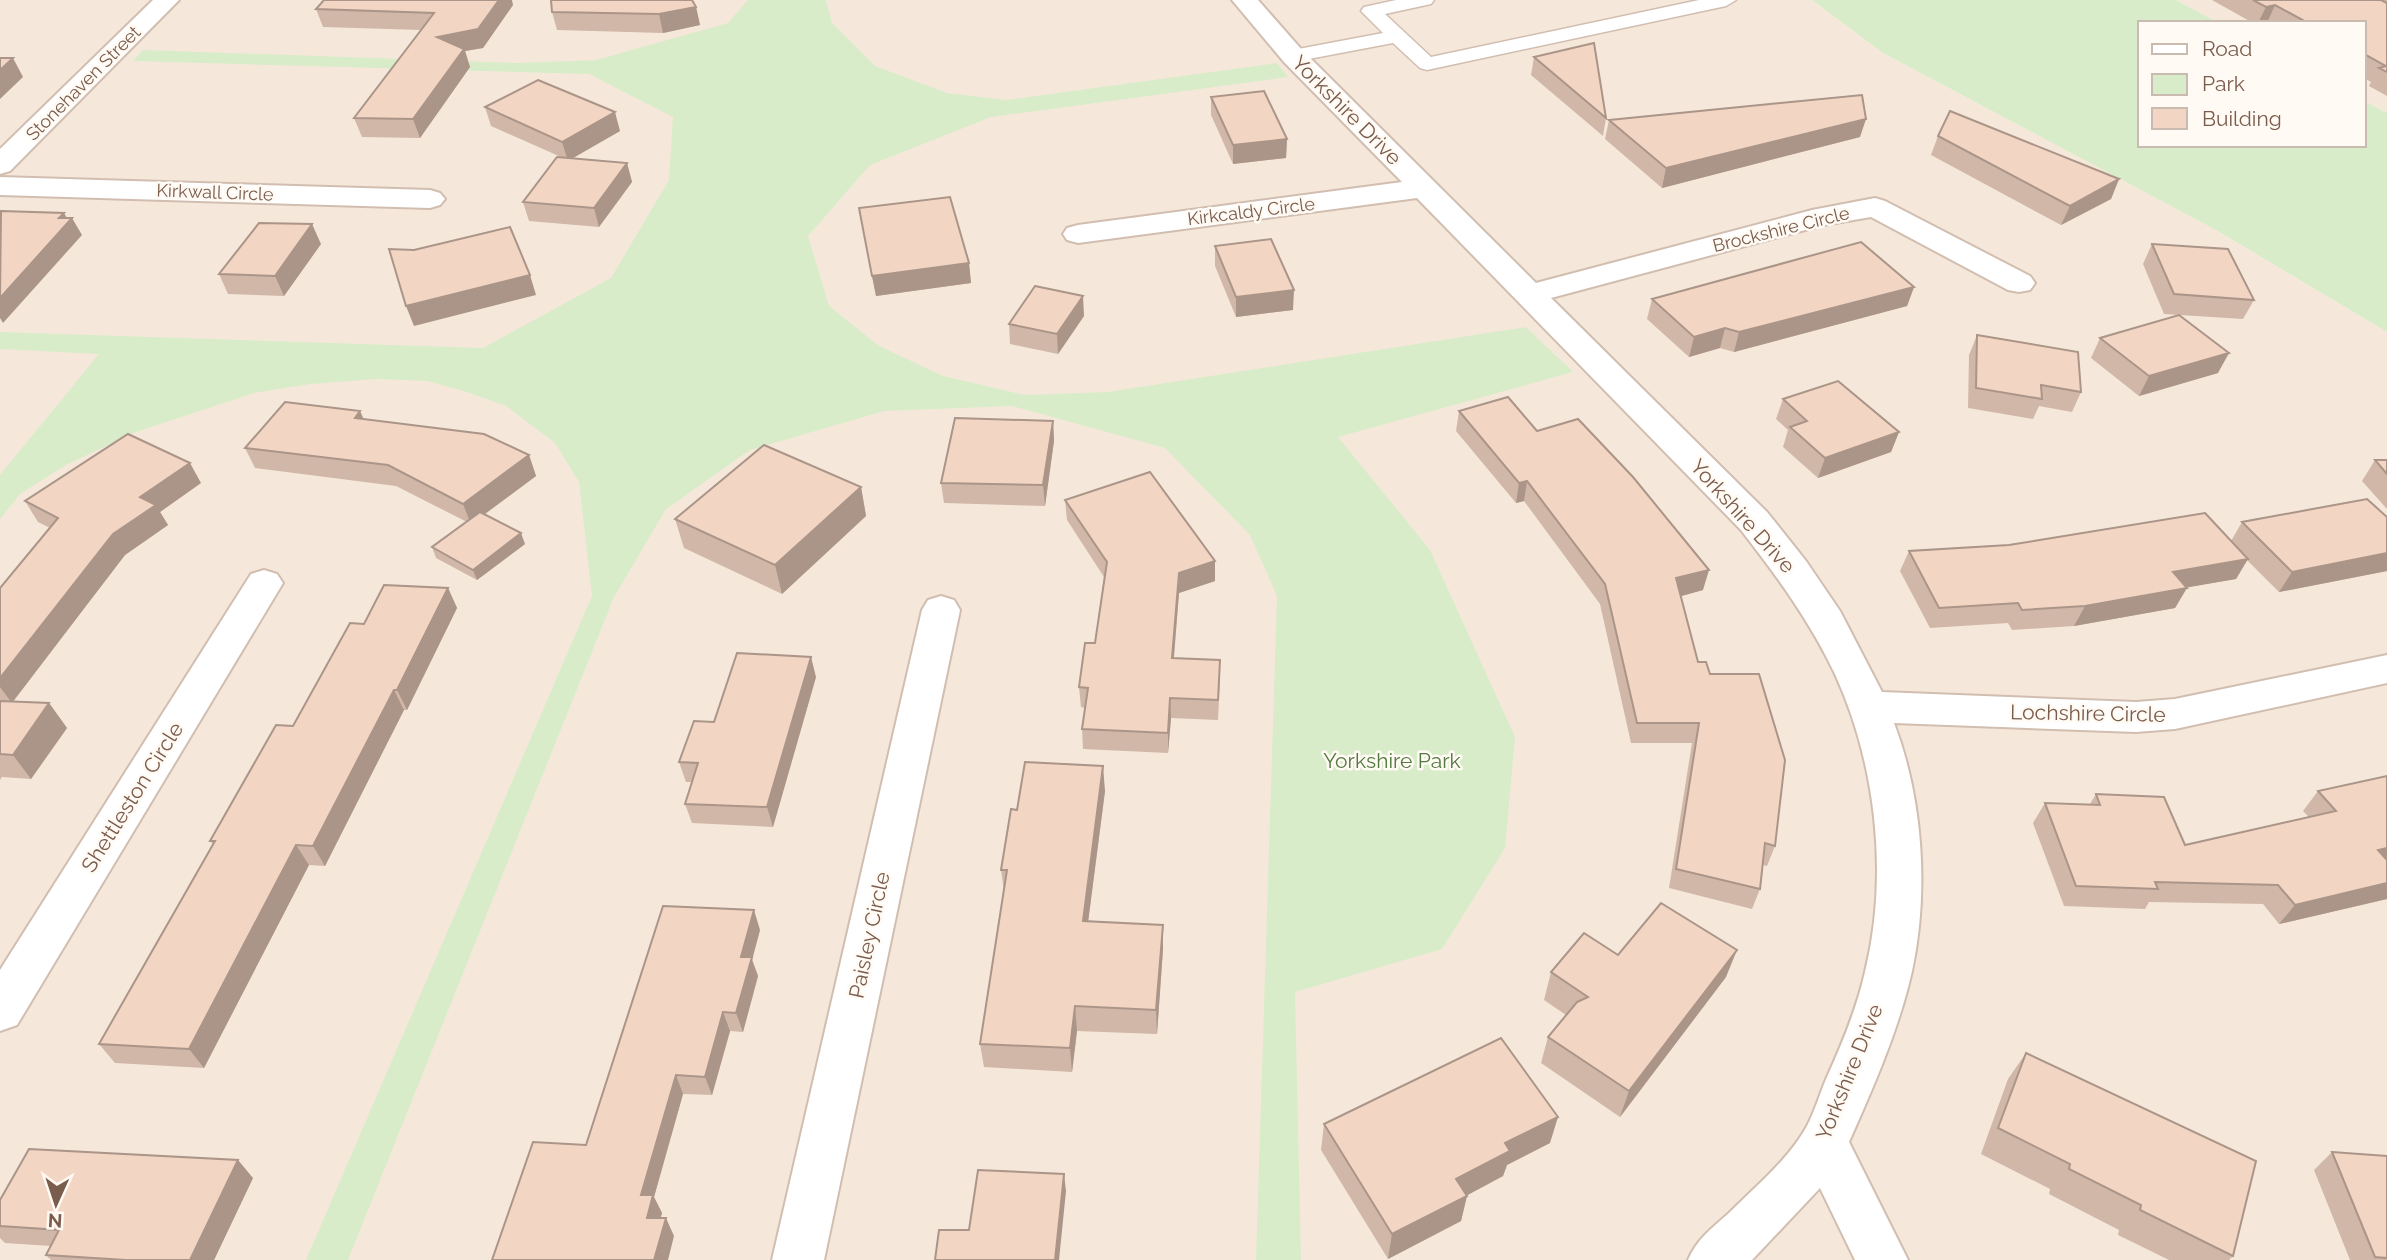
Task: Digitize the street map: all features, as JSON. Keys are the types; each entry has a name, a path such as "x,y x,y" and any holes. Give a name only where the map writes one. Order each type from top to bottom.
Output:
{"street":[{"name":"Stonehaven Street","path":"0,165 167,0"},
{"name":"Yorkshire Drive","path":"1244,0 1293,56 1754,521 1789,563 1841,644 1869,707 1894,790 1900,877 1890,967 1861,1055 1824,1143 1764,1214 1714,1260"},
{"name":"Kirkwall Circle","path":"0,186 430,199"},
{"name":"Kirkcaldy Circle","path":"1078,234 1425,188"},
{"name":"Brockshire Circle","path":"1529,294 1822,216 1875,207 2019,283"},
{"name":"Shettleston Circle","path":"0,1011 264,583"},
{"name":"Paisley Circle","path":"798,1260 941,610"},
{"name":"Lochshire Circle","path":"1869,707 2136,717 2175,714 2387,669"},
{"path":"1824,1143 1882,1260"}],"lane":[{"path":"1424,0 1371,11 1427,64 1726,0"},
{"path":"1293,56 1398,36"}],"shaded area":[{"path":"0,0 1812,0 1883,53 2216,230 2387,332 2387,1260 0,1260"},
{"path":"2176,0 2387,0 2387,113 2366,102 2366,21 2215,21"}],"green space":[{"name":"Yorkshire Park","path":"748,0 826,0 832,23 875,66 947,93 1006,100 1277,63 1288,77 991,117 870,165 808,236 829,306 879,346 943,376 1025,395 1108,392 1526,327 1573,372 1338,437 1430,550 1515,737 1505,848 1442,949 1295,992 1301,1260 1256,1260 1277,596 1250,535 1165,448 1012,406 884,411 750,450 666,509 614,597 348,1260 306,1260 592,596 579,482 555,443 506,406 428,381 376,379 310,384 254,393 136,432 66,465 20,494 0,519 0,475 99,354 0,349 0,332 483,348 611,278 669,180 673,117 589,74 133,61 143,50 516,63 596,60 728,23"},
{"path":"1812,0 2176,0 2215,21 2138,21 2138,147 2366,147 2366,102 2387,113 2387,332 2216,230 1883,53"}],"building":[{"path":"324,0 499,0 478,29 437,37 464,49 413,119 354,118 434,13 316,9"},
{"path":"551,0 692,0 696,7 659,14 552,12"},
{"path":"2253,0 2381,0 2387,3 2387,72 2379,68 2386,66 2366,55 2366,21 2304,21 2275,5 2266,7"},
{"path":"1594,43 1606,118 1534,57"},
{"path":"0,58 13,58 0,70"},
{"path":"538,80 615,112 562,142 485,107"},
{"path":"1264,91 1287,139 1233,145 1211,97"},
{"path":"1862,95 1866,119 1666,168 1609,120"},
{"path":"1950,111 2119,179 2070,206 1938,136"},
{"path":"557,157 627,163 594,208 523,202"},
{"path":"950,197 969,263 872,276 859,208"},
{"path":"1,211 64,213 59,218 72,218 0,298"},
{"path":"259,223 312,224 275,276 219,274"},
{"path":"510,227 530,275 406,306 389,249 414,250"},
{"path":"1271,239 1294,290 1236,297 1215,246"},
{"path":"1861,242 1914,287 1739,332 1725,328 1694,337 1652,299"},
{"path":"2152,244 2228,249 2254,300 2174,294"},
{"path":"1035,286 1083,296 1057,334 1009,324"},
{"path":"2179,315 2229,353 2149,376 2100,338"},
{"path":"1977,335 2078,352 2081,392 2041,385 2042,399 1976,388"},
{"path":"1838,381 1899,432 1825,458 1790,427 1807,421 1783,399"},
{"path":"1508,397 1537,431 1578,419 1633,477 1709,570 1676,578 1698,662 1706,662 1710,674 1759,674 1785,760 1775,846 1765,843 1760,889 1676,869 1699,723 1637,723 1605,584 1527,481 1519,483 1459,411"},
{"path":"285,402 360,411 355,418 484,434 529,455 463,504 388,465 245,448"},
{"path":"955,418 1053,421 1043,485 941,483"},
{"path":"128,434 190,463 140,497 156,505 113,534 0,678 0,588 58,518 25,501"},
{"path":"764,445 861,487 775,565 675,519"},
{"path":"2375,460 2387,460 2387,474"},
{"path":"1150,472 1215,561 1179,573 1172,658 1220,660 1218,700 1170,698 1168,733 1082,729 1088,688 1079,687 1085,643 1095,643 1107,562 1065,500"},
{"path":"2367,499 2387,517 2387,553 2292,572 2242,522"},
{"path":"480,512 521,533 473,570 432,547"},
{"path":"2205,513 2248,559 2173,572 2187,588 2085,606 2022,610 2018,603 1939,608 1909,551 2009,545"},
{"path":"384,585 448,588 397,690 394,690 313,846 296,845 189,1049 99,1044 215,841 210,841 276,725 293,726 350,623 364,624"},
{"path":"737,653 811,657 767,807 685,804 698,763 679,762 694,721 714,722"},
{"path":"0,701 49,703 13,755 0,754"},
{"path":"1025,762 1103,766 1083,921 1163,925 1156,1010 1075,1006 1070,1048 980,1044 1007,870 1001,870 1011,809 1017,810"},
{"path":"2387,776 2387,848 2378,850 2387,860 2387,883 2295,905 2278,885 2155,882 2158,889 2076,886 2045,803 2100,805 2096,794 2164,797 2185,845 2336,811 2318,791"},
{"path":"1661,903 1737,950 1629,1091 1548,1037 1577,1002 1588,997 1551,972 1584,933 1618,955"},
{"path":"663,906 754,910 741,957 752,957 736,1013 723,1012 705,1077 676,1075 641,1195 653,1195 647,1218 666,1218 654,1260 492,1260 533,1142 586,1145"},
{"path":"1501,1038 1558,1117 1505,1143 1510,1151 1456,1179 1467,1196 1392,1234 1324,1124"},
{"path":"2026,1053 2256,1161 2233,1256 2140,1210 2141,1205 2069,1169 2070,1164 1998,1128"},
{"path":"29,1149 238,1160 190,1260 126,1260 46,1255 59,1230 0,1226 0,1200"},
{"path":"2332,1152 2387,1156 2387,1258 2375,1257"},
{"path":"978,1170 1064,1174 1055,1260 935,1260 939,1230 969,1230"}]}
